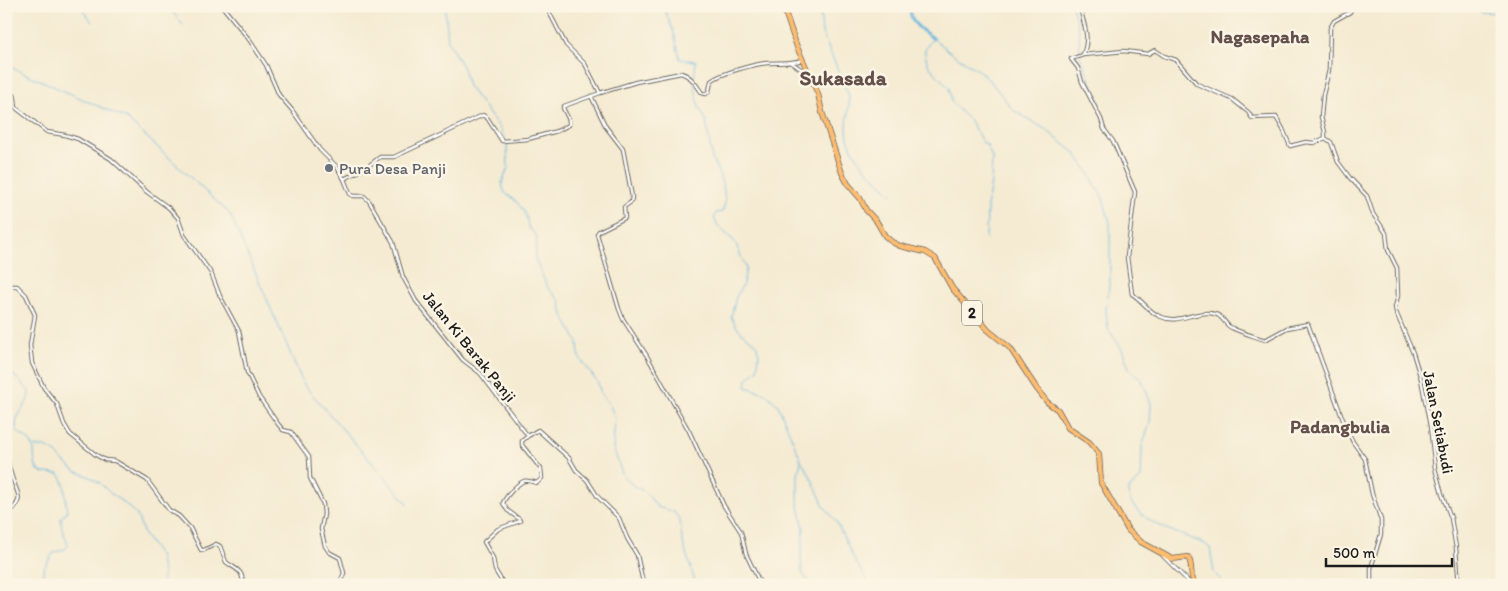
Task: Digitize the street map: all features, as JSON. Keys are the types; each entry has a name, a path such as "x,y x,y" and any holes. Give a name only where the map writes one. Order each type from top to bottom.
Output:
{"highway":[{"name":"2","path":"783,6 804,69 818,94 842,173 848,184 859,196 866,210 877,222 885,236 892,242 900,246 925,252 933,257 951,286 974,314 992,334 1010,348 1047,402 1058,410 1068,428 1089,442 1099,454 1101,483 1132,535 1172,559 1188,557 1191,562 1191,579 1194,585"}],"street":[{"name":"Jalan Ki Barak Panji","path":"222,6 248,38 266,65 279,95 320,150 336,166 344,179 350,195 363,196 369,202 394,244 403,277 420,307 462,360 480,373 528,436"},
{"path":"546,6 565,43 584,64 600,93"},
{"path":"1080,6 1087,38 1086,46 1081,56"},
{"path":"1353,6 1350,12 1334,21 1330,28 1329,70 1322,95 1321,117 1326,132 1325,138 1314,143 1306,142 1290,146 1276,117 1252,118 1248,112 1232,99 1197,84 1176,60 1164,56 1155,50 1148,54 1124,51 1081,56 1072,58 1071,61 1078,68 1082,82 1101,118 1104,129 1113,141 1129,174 1135,192 1127,257 1132,294 1154,314 1165,318 1174,320 1200,313 1210,313 1222,317 1231,328 1265,340 1286,328 1306,323 1308,325 1346,428 1365,459 1369,483 1381,520 1381,534 1371,568 1371,585"},
{"path":"344,179 380,157 394,157 483,116 487,117 500,140 528,139 567,128 569,123 563,108 564,106 636,82 679,73 686,74 696,83 701,92 706,94 709,91 711,81 723,75 764,63 790,63 802,60"},
{"path":"790,63 804,69"},
{"path":"6,89 14,93 17,100 16,108 47,132 78,139 112,159 177,217 184,236 211,273 220,296 239,331 247,372 258,397 283,430 292,433 309,456 310,478 323,504 324,514 321,529 325,546 330,553 340,558 344,570 339,585"},
{"path":"591,96 608,131 623,149 632,197 631,202 624,207 625,218 600,230 597,234 619,309 623,319 647,356 689,431 724,506 741,532 746,554 761,585"},
{"name":"Jalan Setiabudi","path":"1325,138 1331,142 1334,154 1343,169 1367,196 1373,214 1386,233 1388,250 1396,268 1398,296 1395,306 1396,312 1421,379 1430,426 1435,468 1451,518 1459,585"},
{"path":"6,286 17,286 28,298 35,316 30,345 32,362 44,389 57,404 64,424 70,434 96,455 103,459 116,461 144,478 169,510 190,528 201,550 216,544 220,546 226,562 236,567 243,577 243,585"},
{"path":"504,585 495,570 494,558 484,542 499,529 520,521 519,518 504,506 505,498 523,482 537,483 542,478 541,469 522,445 522,441 538,430 568,458 600,499 617,515 627,538 637,554 645,585"},
{"path":"6,450 10,473 19,498 16,508 6,516"},
{"path":"1152,547 1194,585"}],"waterway":[{"path":"81,6 92,22"},
{"path":"168,6 183,25"},
{"path":"445,6 448,42 463,68 468,86 499,127 507,144 508,168 502,182 505,193 516,201 523,210 528,227 537,236 535,259 548,288 560,301 563,315 578,343 579,357 598,383 601,394 609,404 615,417 613,448 623,476 649,496 657,507 674,512 680,520 682,540 696,585"},
{"path":"665,6 664,8 674,33 680,59 696,61 694,79"},
{"path":"820,6 822,33 849,96 848,138 856,156 892,194"},
{"path":"910,6 911,17 920,29 933,38"},
{"path":"1072,6 1079,31 1080,56 1100,103"},
{"path":"1473,6 1480,12 1502,13"},
{"path":"986,240 992,157 986,144 983,143 970,121 952,103 949,88 928,65 925,49 933,38 978,70 992,83 1013,110 1045,129 1075,153 1103,198 1110,223 1110,279 1106,310 1108,329 1122,349 1129,368 1142,380 1151,404 1150,423 1142,446 1141,478 1128,490 1130,501 1137,510 1158,525 1205,544 1210,548 1214,573 1226,585"},
{"path":"6,65 127,119 230,214 304,385 408,504"},
{"path":"694,83 699,107 706,120 712,159 720,176 724,191 725,204 722,212 716,213 714,218 718,226 735,242 746,268 743,284 736,297 731,317 743,334 756,343 759,355 757,370 747,379 746,387 765,393 778,405 801,460 824,506 837,523 868,585"},
{"path":"6,367 29,391 27,402 17,420 17,431 32,445 37,469 43,473 59,474 65,486 67,511 61,518 61,522 68,546 53,553 46,564 43,571 46,585"},
{"path":"35,447 45,447 54,451 75,471 100,483 137,515 144,535 159,555 163,574 162,585"},
{"path":"801,461 798,475 798,502 804,528 801,558 802,573 811,585"}],"place":[{"name":"Pura Desa Panji","path":"329,168"}],"district":[{"name":"Nagasepaha","path":"1260,36"},
{"name":"Sukasada","path":"843,78"},
{"name":"Padangbulia","path":"1340,426"}]}
